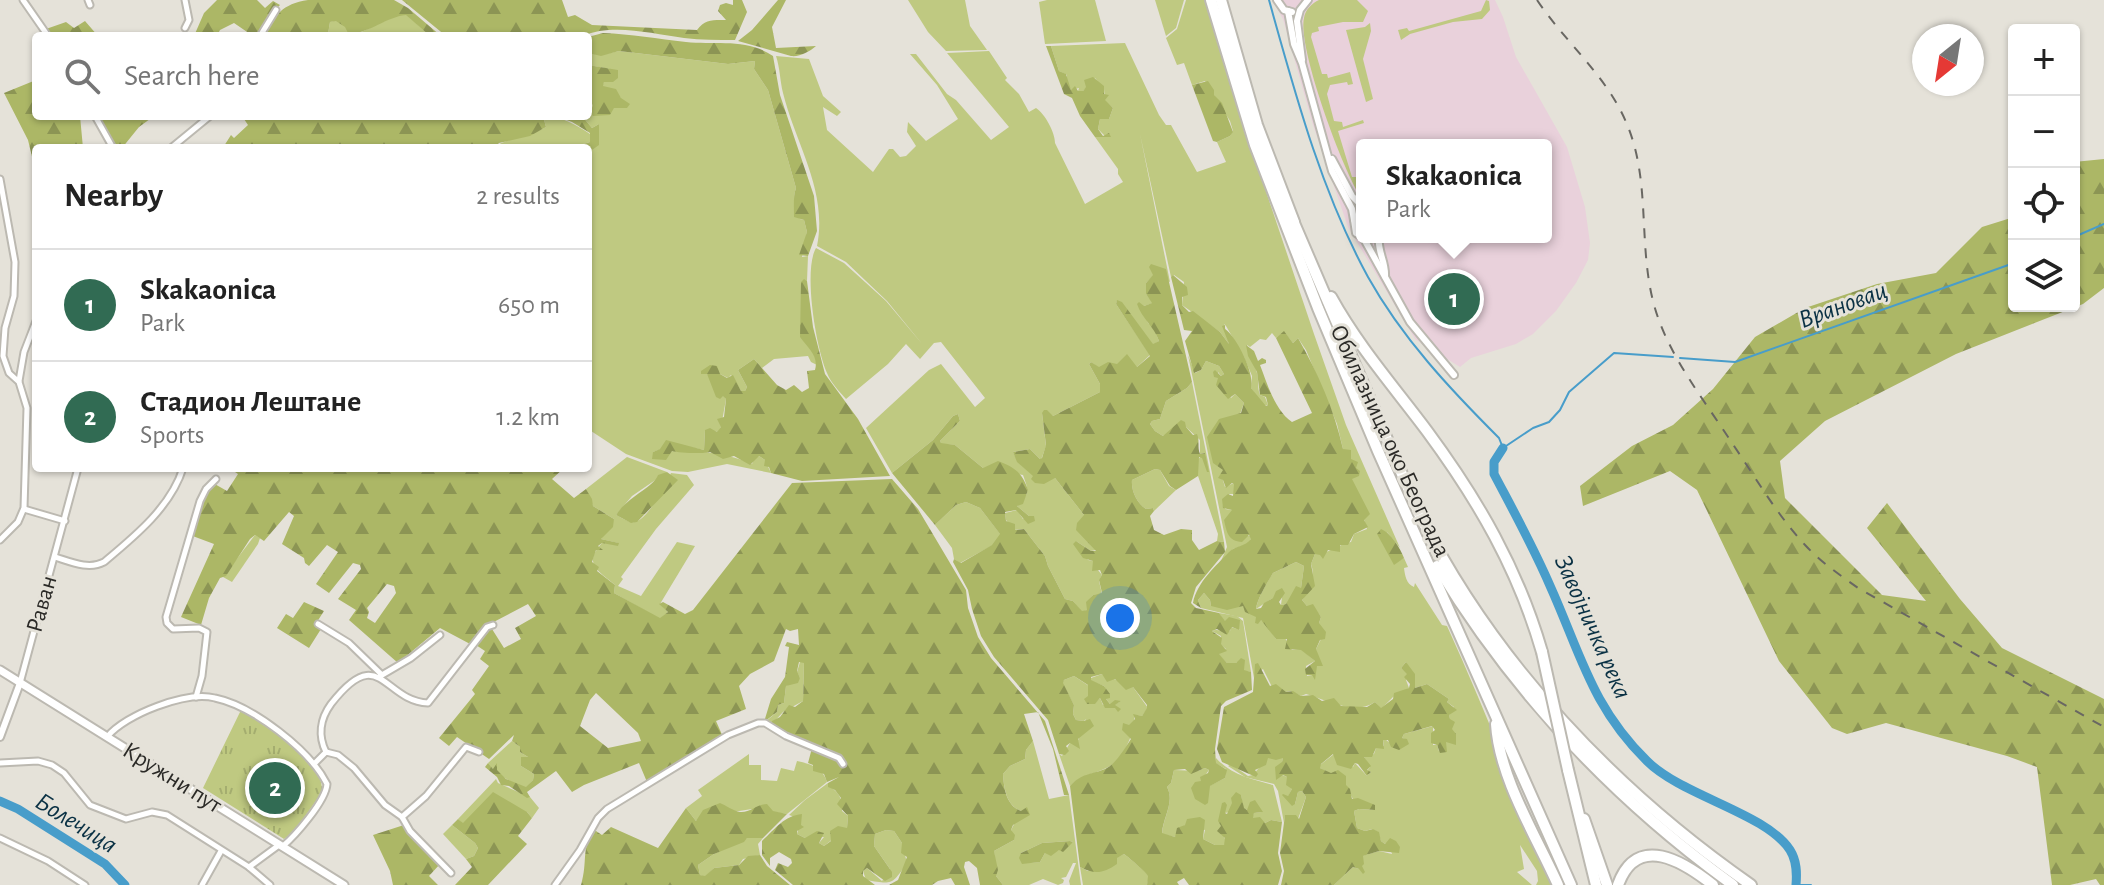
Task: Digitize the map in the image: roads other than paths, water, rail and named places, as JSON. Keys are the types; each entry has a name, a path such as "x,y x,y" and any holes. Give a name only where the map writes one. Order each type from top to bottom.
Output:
{"highway":[{"path":"1211,0 1255,145 1318,308 1378,451 1571,885"},
{"path":"1221,0 1257,125 1291,216 1322,280 1354,336 1453,469 1497,537 1525,600 1542,652 1570,786 1596,885"},
{"name":"Обилазница око Београда","path":"1291,216 1420,516 1477,612 1543,698 1611,770 1680,832 1751,885"},
{"name":"Обилазница око Београда","path":"1415,531 1485,639 1569,741 1641,811 1733,885"},
{"path":"1495,714 1497,741 1504,765 1558,885"},
{"path":"1570,786 1607,885"},
{"path":"1618,885 1631,865 1648,856 1664,855 1713,885"}],"main road":[{"name":"Кружни пут","path":"0,670 344,885"}],"street":[{"path":"23,0 45,32"},
{"path":"185,0 189,20 185,28"},
{"path":"1277,0 1288,11 1300,10"},
{"path":"1308,0 1300,10 1297,21 1302,63 1332,171 1351,205 1356,233"},
{"path":"262,32 276,10"},
{"path":"1288,11 1296,54 1302,63"},
{"path":"97,120 111,144"},
{"path":"176,144 205,120"},
{"path":"1329,152 1356,201"},
{"path":"0,179 15,262 14,296 5,328 3,356 9,373 19,382"},
{"path":"1366,243 1410,322 1454,375"},
{"path":"1378,243 1385,276"},
{"path":"0,540 18,522 24,508 27,408 19,382 24,352 32,331"},
{"name":"Раван","path":"0,737 20,683 77,472"},
{"path":"55,557 88,566 105,561 160,508 181,472"},
{"path":"196,697 202,676 207,632 204,629 173,629 166,617 200,501 216,479"},
{"path":"24,508 65,521"},
{"path":"318,624 367,657 380,676 419,702 428,703 487,627 493,625"},
{"path":"326,752 321,735 327,709 354,680 363,676 380,676 411,658 440,635"},
{"path":"107,737 149,709 196,697 212,697 241,707 272,727 314,764 327,784 326,791 293,836 249,867"},
{"path":"555,885 607,809 741,729 765,723 786,736 839,758 843,764"},
{"path":"402,817 426,796 466,747 479,752"},
{"path":"314,764 326,752"},
{"path":"326,752 338,755 354,768 451,873"},
{"path":"0,763 43,762 64,773 93,807 128,820 160,812 175,818 249,867 270,885"},
{"path":"0,838 48,861 85,885"},
{"path":"202,885 221,851"}],"waterway":[{"path":"1269,0 1299,106 1323,176 1368,277 1411,342 1499,438 1503,448 1533,428 1549,422 1560,410 1569,392 1614,353 1673,357"},
{"name":"Врановац","path":"2080,234 2104,224"},
{"name":"Врановац","path":"1680,358 1735,362 2008,265"},
{"name":"Завојничка река","path":"1503,448 1494,462 1494,474 1538,559 1590,679 1613,721 1628,741 1662,773 1762,825 1778,837 1794,858 1796,885"},
{"name":"Болечица","path":"0,801 18,809 105,864 125,885"},
{"path":"1800,885 1811,885"}],"railway":[{"path":"1537,0 1608,89 1626,122 1639,166 1653,301 1667,339 1698,392 1786,522 1818,558 1858,588 2104,727"}],"place":[{"name":"Skakaonica","path":"1454,299"},
{"name":"Стадион Лештане","path":"275,788"}]}
